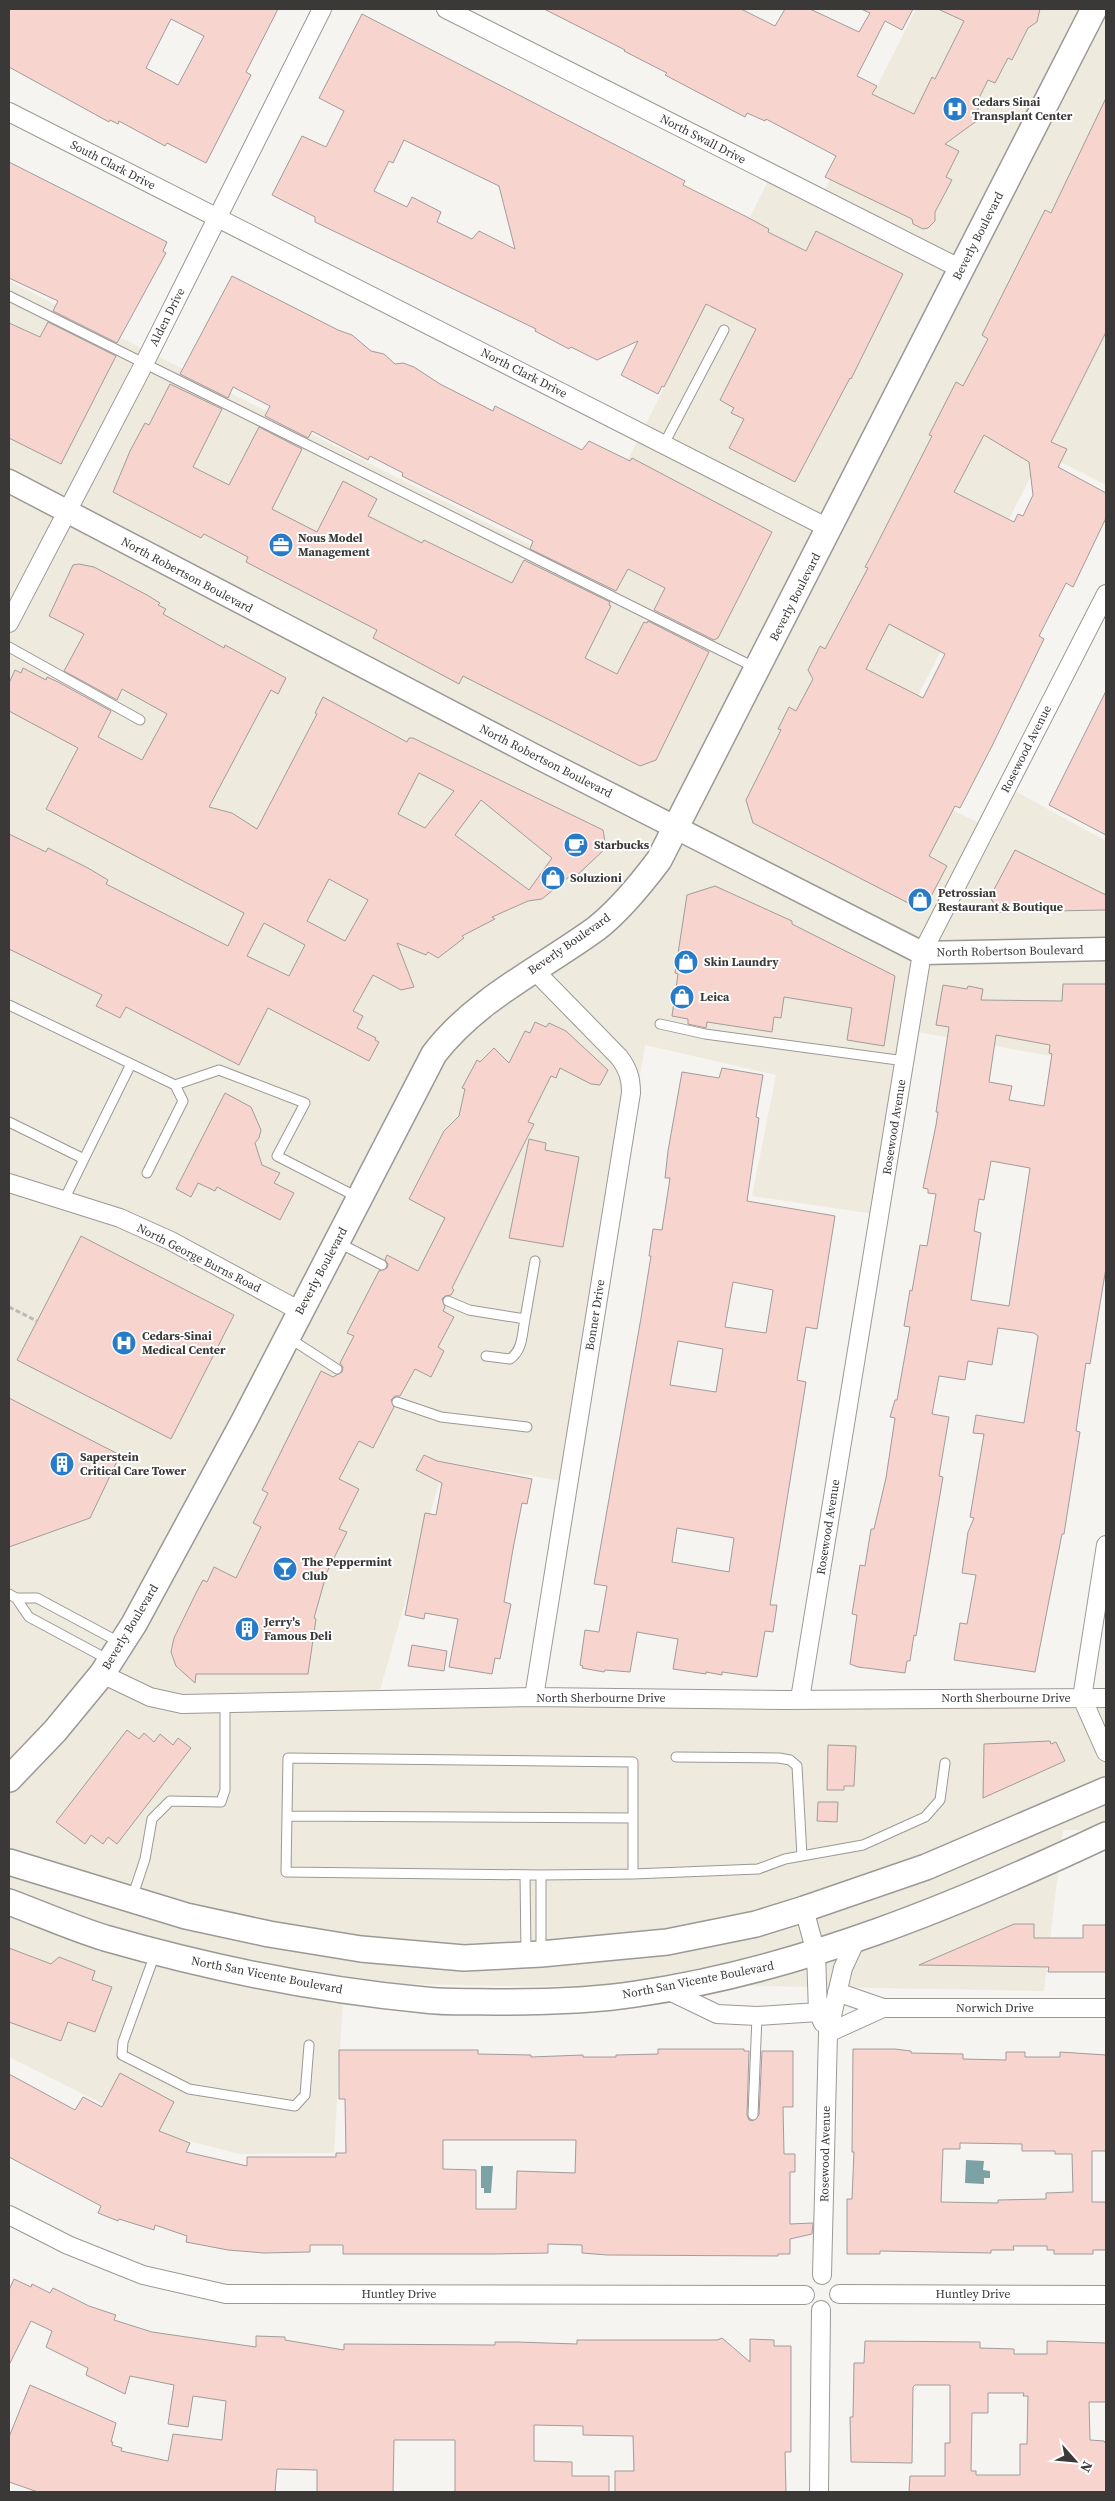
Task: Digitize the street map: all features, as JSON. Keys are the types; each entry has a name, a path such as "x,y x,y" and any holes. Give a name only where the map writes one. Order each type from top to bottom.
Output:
{"main road":[{"name":"Beverly Boulevard","path":"9,1779 55,1731 112,1659 239,1430 434,1054 450,1034 479,1008 533,969 598,927 619,909 659,860 1095,10"},
{"path":"9,1862 186,1916 269,1934 361,1948 464,1958 534,1954 668,1942 756,1924 836,1900 926,1867 1106,1790"},
{"name":"North San Vicente Boulevard","path":"9,1902 103,1937 219,1968 315,1987 428,2001 542,2002 635,1994 665,1989 756,1970 816,1953 856,1940 1054,1859 1106,1835"}],"street":[{"name":"Alden Drive","path":"9,623 144,364 322,9"},
{"name":"North Swall Drive","path":"446,9 961,269"},
{"name":"South Clark Drive","path":"9,112 218,217"},
{"name":"North Clark Drive","path":"218,217 830,529"},
{"name":"North Robertson Boulevard","path":"9,481 922,953 1106,949"},
{"name":"Rosewood Avenue","path":"800,1699 922,953 1106,594"},
{"name":"Bonner Drive","path":"533,969 619,1057 627,1068 631,1080 631,1093 534,1697"},
{"name":"North George Burns Road","path":"9,1183 120,1218 171,1241 300,1311"},
{"path":"1106,1545 1082,1698 1106,1752"},
{"name":"North Sherbourne Drive","path":"112,1659 150,1697 182,1704 534,1697 800,1699 1106,1698"},
{"name":"Rosewood Avenue","path":"804,1909 816,1953 818,2012 828,2033"},
{"name":"Rosewood Avenue","path":"822,2275 828,2033 843,1968 856,1940"},
{"path":"665,1989 717,2014 757,2016 818,2012"},
{"name":"Norwich Drive","path":"837,1992 883,2008 1106,2008"},
{"name":"Norwich Drive","path":"828,2033 883,2008"},
{"name":"Huntley Drive","path":"9,2215 68,2245 143,2275 226,2294 805,2295"},
{"path":"822,2275 836,2283 839,2294 835,2304 821,2310 810,2305 805,2295 807,2284 811,2279 822,2275"},
{"name":"Huntley Drive","path":"839,2294 1106,2295"},
{"path":"819,2492 821,2310"}],"lane":[{"path":"9,296 757,669"},
{"path":"664,444 724,330"},
{"path":"9,647 140,720"},
{"path":"9,1005 174,1085 183,1101 148,1173"},
{"path":"660,1024 705,1034 905,1061"},
{"path":"64,1200 131,1064"},
{"path":"174,1085 219,1070 305,1103 277,1156 359,1198"},
{"path":"9,1122 84,1159"},
{"path":"336,1241 382,1265"},
{"path":"486,1356 510,1359 516,1355 520,1348 535,1261"},
{"path":"448,1301 469,1310 525,1319"},
{"path":"287,1336 337,1369"},
{"path":"397,1402 441,1417 527,1428"},
{"path":"12,1596 38,1598 112,1659"},
{"path":"12,1596 29,1617 112,1659"},
{"path":"131,1899 145,1858 152,1819 170,1802 221,1802 225,1790 225,1703"},
{"path":"676,1757 779,1758 790,1760 797,1766 802,1856"},
{"path":"632,1874 633,1762 288,1758 286,1872 525,1875 632,1874 758,1868 785,1859 863,1845 925,1818 940,1800 944,1763"},
{"path":"288,1816 633,1818"},
{"path":"525,1875 534,1954"},
{"path":"534,1954 541,1875"},
{"path":"156,1951 123,2042 122,2055 189,2089 295,2106 305,2095 309,2045"},
{"path":"753,2115 757,2016"}],"path":[{"path":"9,1307 37,1321"}],"shaded area":[{"path":"916,9 1106,9 1106,485 1043,453 878,773 989,828 1008,787 1106,841 1106,1066 912,1031 874,1214 752,1196 776,1075 645,1045 574,1483 445,1462 376,1704 1106,1705 1106,1830 1063,1830 1044,1991 701,1985 527,1986 344,1983 334,2153 239,2154 163,2134 9,2057 9,281 574,567 776,165 823,193"}],"water":[{"path":"966,2160 984,2161 983,2170 990,2171 990,2178 984,2178 984,2184 965,2183"},
{"path":"481,2166 493,2166 491,2193 484,2193 484,2188 481,2188"}],"building":[{"path":"9,9 278,9 246,72 251,75 206,163 167,143 165,146 119,121 118,124 110,120 109,122 9,67","holes":["171,19 204,36 178,85 146,68"]},
{"path":"544,9 741,9 775,26 785,9 810,9 859,32 870,13 861,9 913,9 902,30 885,21 857,76 877,86 872,94 914,114 932,77 935,79 964,21 938,9 1040,9 1037,22 1028,28 1012,60 1008,58 995,83 988,80 976,104 978,120 945,144 959,151 946,177 952,180 935,212 935,221 928,228 923,229 913,224 912,219 825,177 836,156 766,119 765,121 747,113 745,117 665,75 667,73 625,50"},
{"path":"362,14 685,181 683,185 747,217 769,229 768,232 806,251 816,231 903,274 851,379 795,482 729,448 744,419 731,413 734,408 720,400 756,329 706,304 664,387 662,386 658,394 621,375 638,341 597,360 571,347 569,349 535,331 536,329 315,222 315,217 272,195 302,136 326,147 344,111 319,98","holes":["404,140 499,186 515,249 479,231 472,239 437,222 441,212 412,197 407,207 374,191 389,161 393,163"]},
{"path":"1106,98 1106,332 1051,442 1067,449 1058,467 1106,493 1106,518 1073,587 1066,583 1039,636 1044,639 992,746 960,808 955,806 929,856 947,866 928,902 922,906 914,906 753,823 746,800 781,730 778,729 789,707 796,711 813,679 808,670 820,646 825,649 868,568 865,567 932,436 929,435 956,382 963,386 988,339 982,335 1045,210 1051,213","holes":["984,435 1029,462 1033,495 1023,516 1018,514 1014,522 954,492","889,624 945,654 923,698 866,669"]},
{"path":"9,162 167,242 163,251 166,253 117,343 53,311 58,301 9,278"},
{"path":"232,276 338,330 352,335 371,351 384,354 395,364 403,363 414,367 440,384 493,411 495,406 582,450 589,441 630,461 632,458 772,532 718,638 714,640 654,610 665,588 628,569 616,591 530,549 533,541 402,476 403,473 370,456 368,460 312,431 308,438 265,416 270,406 233,387 228,398 180,374"},
{"path":"48,322 116,356 61,464 9,438 9,323 40,337"},
{"path":"170,384 222,409 193,467 229,485 259,427 302,449 272,509 317,532 343,481 377,499 368,516 422,543 424,540 512,583 524,560 610,602 609,605 611,606 585,658 617,674 644,622 647,623 648,621 709,652 656,760 640,766 463,676 459,684 373,638 377,630 246,562 248,557 204,534 201,538 113,492 130,451 145,423 149,425"},
{"path":"79,564 94,567 147,595 160,603 158,605 166,609 163,614 224,648 225,645 286,678 278,694 271,690 209,807 232,813 257,829 317,714 315,713 323,697 407,742 409,738 413,738 603,830 606,848 573,879 570,876 542,899 528,901 492,917 495,919 462,936 464,938 438,958 428,952 426,955 397,943 414,987 401,990 373,975 353,1011 363,1016 357,1028 376,1038 375,1040 379,1042 369,1061 268,1008 239,1065 126,1007 120,1018 96,1006 102,995 9,949 9,834 46,852 48,848 88,868 108,880 106,884 228,946 244,913 46,809 78,748 9,711 9,683 15,670 21,673 23,668 46,680 47,677 111,711 98,737 142,760 167,714 122,689 117,700 64,671 84,634 49,616 73,565","holes":["419,773 454,791 425,828 398,814","481,800 552,858 529,890 455,835","329,879 368,900 345,941 307,921","264,923 305,945 289,976 247,956"]},
{"path":"1106,691 1106,835 1049,805"},
{"path":"1015,850 1106,895 1106,910 999,912 990,897"},
{"path":"715,886 792,921 792,924 895,976 884,1046 847,1040 852,1008 784,997 781,1018 774,1017 772,1032 707,1022 706,1028 688,1024 688,1019 672,1016 678,974 675,973 687,895"},
{"path":"1063,984 1106,984 1106,1268 1090,1364 1086,1363 1076,1431 1080,1432 1064,1534 1062,1534 1035,1672 954,1660 960,1623 967,1624 976,1575 962,1573 968,1532 974,1518 970,1517 984,1434 973,1433 976,1415 1024,1423 1038,1336 1034,1333 998,1328 992,1365 968,1361 965,1380 939,1376 932,1414 949,1417 939,1476 943,1477 910,1661 907,1661 905,1673 858,1667 850,1664 857,1615 852,1614 860,1565 865,1566 871,1529 874,1529 886,1478 895,1418 890,1417 895,1400 897,1400 910,1327 904,1326 910,1290 912,1291 920,1245 927,1246 936,1194 928,1193 928,1189 923,1188 936,1125 938,1112 936,1112 949,1027 936,1025 943,985 967,989 968,986 983,989 981,1000 1062,1001","holes":["996,1035 1050,1045 1049,1053 1052,1054 1044,1106 1009,1100 1012,1086 989,1082","991,1161 1030,1168 1009,1306 971,1300 981,1233 974,1231 979,1199 984,1200"]},
{"path":"535,1022 546,1027 549,1023 566,1031 608,1070 600,1085 591,1084 560,1068 556,1078 551,1076 528,1122 534,1124 452,1288 454,1290 451,1295 445,1296 442,1299 445,1307 443,1311 454,1317 438,1347 444,1351 431,1377 415,1369 400,1396 395,1396 391,1400 394,1407 373,1448 359,1441 339,1479 359,1489 339,1529 347,1532 327,1572 314,1618 316,1619 308,1674 196,1674 195,1683 176,1666 171,1652 174,1638 197,1591 203,1580 207,1582 214,1567 236,1578 261,1527 253,1523 268,1493 262,1490 321,1371 333,1377 342,1372 343,1367 340,1363 354,1336 347,1333 379,1271 387,1268 388,1264 385,1260 387,1255 418,1271 445,1218 409,1199 444,1131 459,1116 465,1089 462,1088 477,1060 480,1062 494,1048 509,1063 525,1031 530,1033"},
{"path":"722,1068 763,1075 756,1117 759,1118 747,1201 835,1216 817,1329 806,1327 797,1380 806,1382 770,1605 777,1605 773,1632 765,1631 757,1677 722,1672 722,1675 706,1672 706,1674 673,1669 678,1639 637,1632 630,1672 605,1670 604,1672 582,1668 583,1666 580,1665 585,1630 599,1632 607,1586 594,1584 641,1318 651,1256 649,1256 653,1229 662,1230 670,1178 665,1178 668,1151 682,1072 719,1078","holes":["733,1282 773,1290 766,1333 725,1327","678,1341 723,1349 716,1392 670,1385","677,1528 734,1538 729,1572 672,1562"]},
{"path":"225,1093 251,1107 261,1130 259,1138 255,1143 262,1165 280,1173 274,1183 294,1193 280,1220 217,1187 215,1191 198,1183 191,1197 176,1189"},
{"path":"529,1139 546,1143 545,1150 579,1157 563,1247 509,1238"},
{"path":"81,1236 234,1315 171,1439 17,1360"},
{"name":"Saperstein Critical Care Tower","path":"9,1398 120,1455 90,1518 9,1547"},
{"path":"424,1455 437,1461 532,1479 527,1504 522,1503 504,1602 511,1604 500,1659 495,1658 492,1674 449,1667 458,1619 425,1613 424,1619 405,1615 425,1513 436,1515 442,1483 416,1470"},
{"path":"412,1645 447,1651 444,1671 408,1666"},
{"path":"127,1730 139,1739 144,1733 154,1742 160,1734 173,1745 178,1738 191,1748 117,1844 108,1837 103,1844 91,1835 85,1844 56,1822"},
{"path":"1050,1741 1051,1744 1056,1742 1065,1761 983,1798 984,1744"},
{"path":"828,1745 856,1746 854,1786 844,1786 844,1790 827,1790"},
{"path":"818,1802 838,1802 837,1822 817,1821"},
{"path":"1014,1924 1034,1924 1034,1938 1083,1938 1083,1925 1106,1925 1106,1972 1048,1972 1049,1967 919,1965"},
{"path":"9,1948 51,1964 59,1957 95,1971 92,1980 112,1987 95,2032 68,2022 61,2041 9,2022"},
{"path":"658,2049 744,2049 744,2051 749,2051 747,2115 749,2120 753,2121 759,2115 762,2051 793,2051 793,2107 783,2107 784,2154 795,2154 795,2172 790,2172 790,2224 813,2223 812,2234 790,2239 790,2254 778,2254 778,2256 607,2255 582,2253 582,2245 548,2244 548,2253 343,2254 343,2245 310,2245 310,2252 264,2253 228,2250 186,2242 187,2236 155,2225 154,2230 119,2219 118,2221 98,2213 101,2206 9,2157 9,2074 75,2110 83,2097 102,2107 120,2073 174,2102 159,2131 190,2143 186,2152 247,2166 247,2157 336,2157 336,2153 346,2153 345,2099 339,2099 339,2050 478,2050 478,2054 531,2055 531,2057 583,2055 583,2057 616,2057 616,2055 658,2054","holes":["443,2140 576,2140 575,2173 517,2171 516,2209 476,2209 476,2170 443,2169"]},
{"path":"853,2049 895,2049 911,2051 911,2053 963,2054 963,2059 1006,2060 1006,2052 1025,2052 1025,2057 1060,2057 1060,2052 1106,2055 1106,2151 1092,2151 1092,2202 1106,2202 1106,2250 1093,2250 1093,2254 1054,2254 1054,2250 1047,2250 1047,2246 1013,2246 1014,2250 991,2250 991,2253 880,2251 880,2254 847,2254 847,2199 852,2199 854,2152 852,2152","holes":["960,2143 1022,2144 1022,2151 1055,2151 1055,2154 1072,2154 1073,2192 1046,2193 1046,2199 998,2200 998,2203 941,2202 943,2149 960,2149"]},
{"path":"14,2279 31,2287 32,2284 50,2293 53,2288 89,2306 116,2315 114,2320 152,2332 256,2347 256,2336 285,2337 285,2340 344,2350 344,2344 495,2345 495,2342 517,2342 577,2344 577,2340 717,2340 722,2338 750,2362 750,2339 774,2340 774,2346 791,2346 791,2452 785,2452 786,2492 615,2492 615,2471 634,2471 633,2436 583,2435 583,2426 534,2425 534,2461 572,2462 572,2476 609,2476 609,2492 455,2492 455,2440 394,2440 393,2492 317,2492 317,2470 277,2469 275,2492 38,2492 9,2482 9,2437 30,2385 116,2423 111,2442 113,2442 112,2445 122,2448 121,2451 168,2461 173,2434 222,2440 226,2401 193,2396 188,2427 168,2424 174,2385 130,2376 125,2394 86,2375 88,2368 46,2347 52,2331 31,2321 9,2365 9,2290"},
{"path":"865,2341 980,2342 980,2348 1014,2349 1014,2354 1047,2354 1047,2341 1106,2343 1106,2402 1089,2402 1090,2440 1104,2441 1106,2444 1106,2492 909,2492 910,2476 945,2476 945,2443 950,2443 950,2385 915,2385 913,2387 912,2463 851,2462 850,2417 853,2417 854,2363 864,2363","holes":["988,2393 1024,2393 1023,2396 1028,2396 1027,2444 1020,2444 1020,2475 976,2475 976,2471 971,2471 972,2413 988,2413"]}],"place":[{"name":"Cedars Sinai Transplant Center","path":"955,109"},
{"name":"Nous Model Management","path":"281,545"},
{"name":"Starbucks","path":"576,845"},
{"name":"Soluzioni","path":"553,878"},
{"name":"Petrossian Restaurant & Boutique","path":"920,900"},
{"name":"Skin Laundry","path":"686,962"},
{"name":"Leica","path":"682,997"},
{"name":"Cedars-Sinai Medical Center","path":"124,1343"},
{"name":"Saperstein Critical Care Tower","path":"62,1464"},
{"name":"The Peppermint Club","path":"285,1569"},
{"name":"Jerry's Famous Deli","path":"247,1629"}]}
